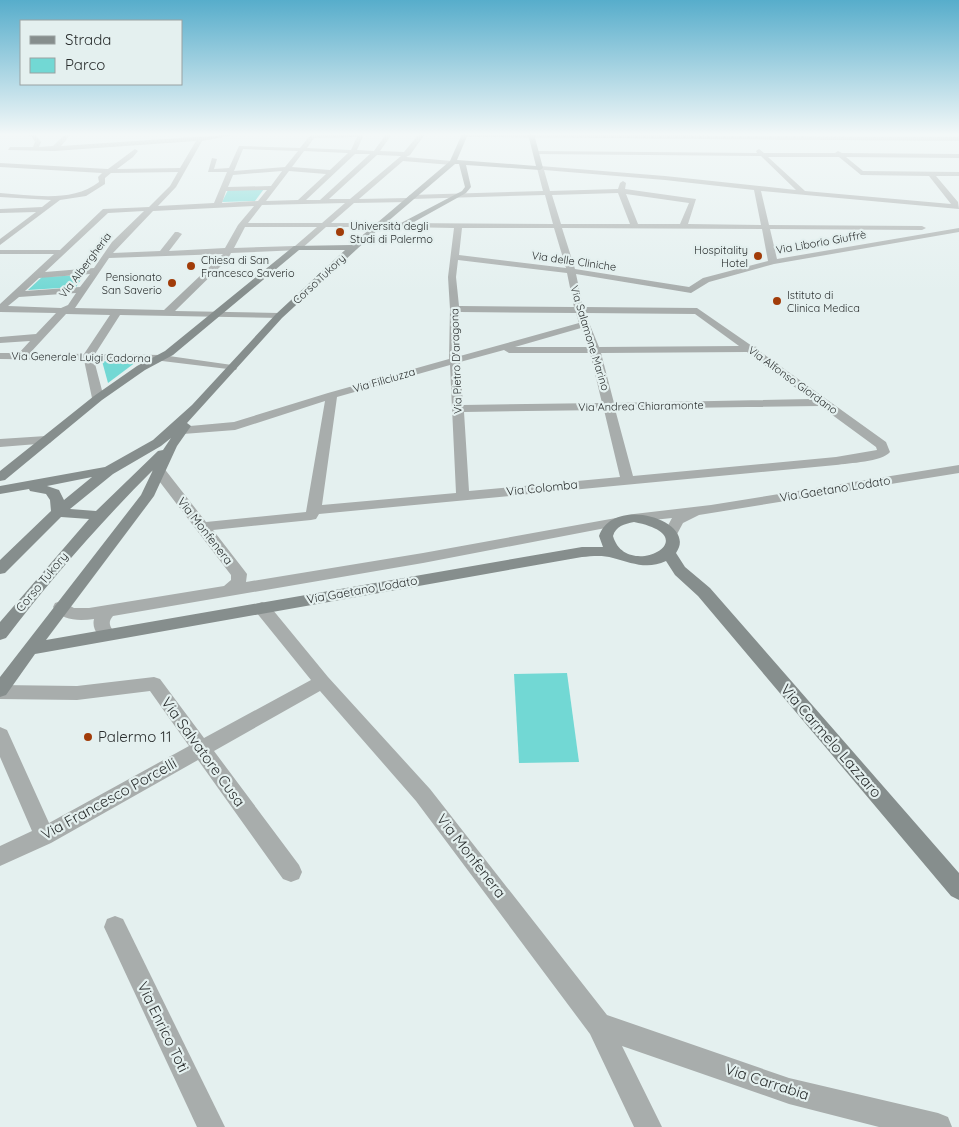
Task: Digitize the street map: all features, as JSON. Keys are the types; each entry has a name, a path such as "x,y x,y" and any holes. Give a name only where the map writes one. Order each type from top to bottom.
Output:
{"street":[{"path":"0,195 59,197 92,191 98,187"},
{"name":"Via Albergheria","path":"20,355 64,310 71,307 105,256 172,187"},
{"path":"300,202 316,187"},
{"path":"322,202 338,187"},
{"path":"0,477 98,398 141,368 162,358 220,314 370,187"},
{"name":"Corso Tukory","path":"0,569 58,512 108,470 157,442 196,408 279,316 353,247 423,187"},
{"path":"402,225 457,196 468,187"},
{"name":"Via Salamone Marino","path":"545,187 571,272 579,309 595,350 628,480"},
{"path":"623,187 621,190 635,226"},
{"path":"745,187 957,206"},
{"path":"796,187 803,193"},
{"path":"942,187 957,206"},
{"path":"217,205 224,189 273,188"},
{"path":"167,313 225,257 242,225 273,188"},
{"path":"757,188 773,262"},
{"path":"0,309 106,211 261,203 621,190 693,201 683,227"},
{"path":"0,244 59,197"},
{"path":"892,201 922,228 933,234"},
{"path":"0,211 44,209"},
{"path":"242,225 922,228"},
{"name":"Via Pietro D'aragona","path":"458,226 452,277 455,310 454,349 463,496"},
{"name":"Via Liborio Giuffrè","path":"694,300 706,280 773,262 959,230"},
{"path":"162,254 178,234"},
{"path":"105,256 353,247"},
{"path":"0,252 61,252"},
{"name":"Via delle Cliniche","path":"454,257 571,272 694,300"},
{"path":"38,275 95,271"},
{"path":"16,294 84,290"},
{"path":"455,310 579,309 694,300"},
{"name":"Via Alfonso Giordano","path":"694,300 753,350 882,445 884,452"},
{"path":"0,309 279,316"},
{"path":"98,398 88,356 117,312"},
{"name":"Via Filiciuzza","path":"183,430 235,426 455,359 584,324"},
{"path":"0,340 39,337"},
{"path":"490,350 753,350"},
{"path":"0,365 10,362 20,355"},
{"name":"Via Generale Luigi Cadorna","path":"0,356 162,358 232,368"},
{"path":"314,510 332,395"},
{"name":"Via Andrea Chiaramonte","path":"458,409 824,402"},
{"name":"Corso Tukory","path":"0,691 61,607 147,496 171,446 196,408"},
{"path":"0,443 46,440"},
{"name":"Corso Tukory","path":"0,634 28,598 99,516 171,446"},
{"name":"Via Colomba","path":"202,527 311,516 314,510 836,460 876,455 884,452"},
{"name":"Via Gaetano Lodato","path":"634,518 711,508 959,469"},
{"path":"0,490 108,470 115,476 117,481 116,498"},
{"name":"Via Monfenera","path":"158,470 239,574 239,582 228,591"},
{"path":"21,487 53,491 57,496 58,512 99,516"},
{"name":"Via Gaetano Lodato","path":"671,533 674,524 679,519 711,508"},
{"path":"634,518 656,522 671,533 674,540 674,548 669,554 664,558 638,561 617,554 610,548 606,536 610,526 616,522 634,518"},
{"name":"Via Gaetano Lodato","path":"61,607 65,612 73,614 108,611 616,522"},
{"name":"Via Gaetano Lodato","path":"30,649 582,552 599,551 617,554"},
{"name":"Via Carmelo Lazzaro","path":"669,554 680,571 704,592 959,889"},
{"name":"Via Carmelo Lazzaro","path":"649,561 704,592"},
{"name":"Via Monfenera","path":"262,608 322,682 424,796 599,1025 648,1127"},
{"path":"108,611 101,618 100,625 101,629 108,635"},
{"name":"Via Francesco Porcelli","path":"0,856 44,836 322,682"},
{"name":"Via Salvatore Cusa","path":"0,691 77,692 154,684 291,872"},
{"path":"0,735 44,836"},
{"name":"Via Enrico Toti","path":"115,927 211,1127"},
{"name":"Via Carrabia","path":"599,1025 789,1092 938,1127"}],"green space":[{"path":"264,189 255,201 222,202 228,190"},
{"path":"84,275 76,287 28,290 42,277"},
{"path":"102,361 136,362 108,383"},
{"path":"567,673 579,762 519,763 514,674"}],"place":[{"name":"Università degli Studi di Palermo","path":"340,232"},
{"name":"Hospitality Hotel","path":"758,256"},
{"name":"Chiesa di San Francesco Saverio","path":"191,266"},
{"name":"Pensionato San Saverio","path":"172,283"},
{"name":"Istituto di Clinica Medica","path":"777,301"},
{"name":"Palermo 11","path":"88,737"}]}
